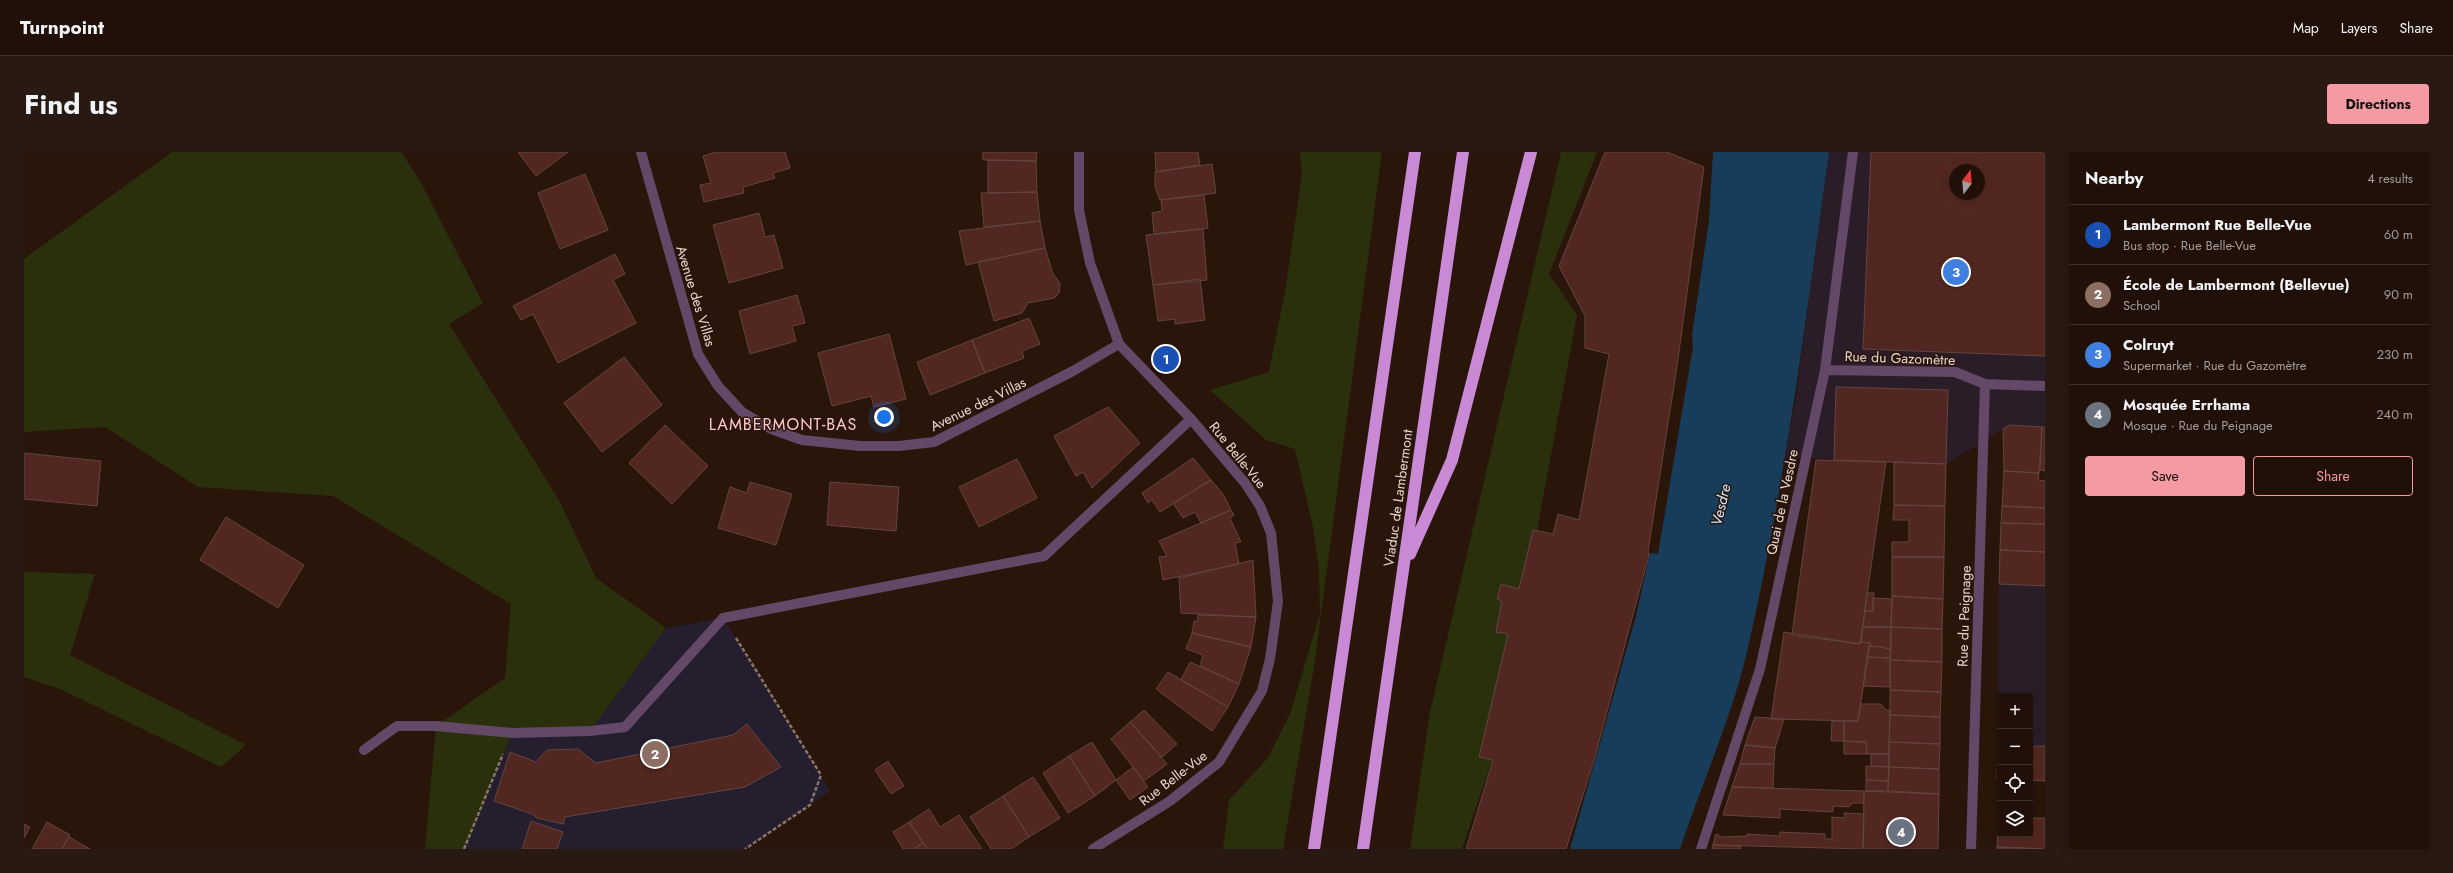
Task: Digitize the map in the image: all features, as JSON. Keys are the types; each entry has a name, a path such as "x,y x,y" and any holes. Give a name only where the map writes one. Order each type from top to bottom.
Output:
{"highway":[{"path":"1314,849 1415,152"},
{"name":"Viaduc de Lambermont","path":"1363,849 1463,152"},
{"path":"1404,566 1452,460 1531,152"}],"street":[{"name":"Avenue des Villas","path":"641,152 698,354 718,386 742,412 771,429 802,440 860,446 900,446 934,442 1073,372 1119,344"},
{"name":"Rue Belle-Vue","path":"1079,152 1079,210 1090,263 1119,344 1191,419 1245,483 1260,506 1271,534 1278,601 1270,659 1262,691 1218,762 1170,801 1093,849"},
{"name":"Quai de la Vesdre","path":"1701,849 1760,669 1825,370 1853,152"},
{"name":"Rue du Gazomètre","path":"1825,370 1955,372 1985,384 2045,386"},
{"name":"Rue du Peignage","path":"1971,849 1985,384"},
{"path":"364,750 397,726 436,726 512,733 590,731 625,727 723,618 1044,556 1191,419"}],"path":[{"path":"723,618 821,775 810,804 745,849"},
{"path":"464,849 512,733"}],"shaded area":[{"path":"1829,152 2045,152 2045,427 2010,425 1946,464 1785,457 1796,397"},
{"path":"1999,584 2045,586 2045,746 2033,746 2033,693 1998,693"},
{"path":"723,618 830,791 745,849 465,849 512,733 590,731 666,628"}],"green space":[{"path":"172,152 401,152 420,181 483,303 449,324 560,502 596,578 666,628 590,731 512,733 465,849 425,849 436,726 505,678 511,604 333,496 198,487 105,427 24,432 24,259"},
{"path":"1300,152 1382,152 1314,667 1283,849 1223,849 1229,800 1268,758 1290,714 1320,614 1319,569 1313,527 1295,449 1266,440 1210,390 1269,372 1285,292 1302,175"},
{"path":"1561,152 1597,152 1549,274 1577,315 1537,530 1481,757 1492,760 1462,849 1410,849 1430,712"},
{"path":"24,572 95,574 70,655 246,745 221,767 60,689 24,677"}],"water":[{"name":"Vesdre","path":"1713,152 1829,152 1794,403 1773,528 1747,652 1733,702 1680,849 1570,849 1636,616 1650,553 1658,554 1693,347 1692,335 1709,220"}],"building":[{"path":"518,152 568,152 536,176"},
{"path":"716,152 785,152 790,168 773,173 775,178 743,187 744,193 704,202 700,185 711,183 703,156"},
{"path":"983,152 1037,152 1036,161 983,160"},
{"path":"1155,152 1198,152 1200,165 1156,172"},
{"path":"1605,152 1667,152 1704,167 1677,366 1648,551 1649,555 1594,760 1566,849 1466,849 1493,760 1479,757 1508,634 1496,632 1502,601 1497,599 1501,584 1519,589 1533,530 1553,534 1558,514 1579,520 1609,354 1585,348 1585,316 1559,266"},
{"path":"1871,152 2045,152 2045,356 1863,349"},
{"path":"988,160 1036,161 1037,192 988,193"},
{"path":"1212,164 1216,193 1160,200 1155,187 1155,172"},
{"path":"585,174 608,230 560,249 538,193"},
{"path":"1037,192 1040,221 984,227 981,193"},
{"path":"1204,195 1208,228 1154,234 1152,213 1162,211 1161,200"},
{"path":"759,213 765,237 774,235 783,268 729,283 713,225"},
{"path":"1040,221 1045,248 966,265 959,231"},
{"path":"1203,229 1207,280 1153,285 1146,235"},
{"path":"1045,248 1053,274 1060,283 1059,293 1054,298 1028,303 1022,313 994,321 978,262"},
{"path":"615,254 625,274 613,280 636,323 558,363 533,314 521,320 513,306"},
{"path":"1200,279 1205,320 1175,324 1175,319 1158,321 1153,285"},
{"path":"797,295 805,323 792,326 796,341 750,354 739,311"},
{"path":"1029,318 1040,344 1022,351 1024,358 985,373 972,340"},
{"path":"889,334 906,399 874,407 871,396 832,406 818,353"},
{"path":"972,340 985,373 930,395 917,362"},
{"path":"624,357 662,405 602,452 564,403"},
{"path":"1836,387 1948,390 1946,464 1834,460"},
{"path":"1108,407 1140,443 1092,488 1083,472 1076,476 1054,436"},
{"path":"665,425 708,466 672,504 629,463"},
{"path":"2010,425 2042,427 2039,473 2004,471 2003,429"},
{"path":"2042,427 2045,427 2045,471 2040,470"},
{"path":"24,453 101,461 97,506 24,499"},
{"path":"1193,458 1211,480 1160,512 1152,500 1148,503 1142,493"},
{"path":"1017,459 1037,498 979,527 959,487"},
{"path":"1816,460 1886,462 1860,644 1792,635"},
{"path":"1894,462 1946,464 1945,506 1894,505"},
{"path":"2004,471 2039,473 2038,480 2045,481 2045,508 2002,506"},
{"path":"1211,480 1223,494 1231,510 1201,523 1195,512 1183,518 1173,503"},
{"path":"750,482 792,494 776,545 718,528 730,487 747,493"},
{"path":"830,482 899,487 896,531 827,525"},
{"path":"1894,505 1945,506 1944,557 1892,557 1892,542 1909,542 1909,520 1893,520"},
{"path":"2002,506 2045,508 2045,524 2001,523"},
{"path":"1231,510 1234,515 1230,518 1241,542 1235,543 1239,564 1163,580 1159,557 1167,556 1159,541"},
{"path":"226,517 304,565 278,608 200,560"},
{"path":"2001,523 2045,524 2045,552 2000,550"},
{"path":"2000,550 2045,552 2045,586 1999,584"},
{"path":"1892,557 1944,557 1943,599 1892,596"},
{"path":"1253,560 1256,617 1181,613 1179,578"},
{"path":"1867,593 1874,593 1873,611 1865,611"},
{"path":"1892,596 1943,599 1942,629 1891,627"},
{"path":"1873,598 1892,599 1891,627 1863,627 1865,611 1873,611"},
{"path":"1198,615 1256,617 1251,647 1192,633 1194,621 1197,622"},
{"path":"1863,627 1891,627 1891,650 1883,647 1869,646 1870,643 1861,642"},
{"path":"1891,627 1942,629 1942,662 1890,660"},
{"path":"1784,632 1860,644 1861,642 1870,643 1858,721 1771,719"},
{"path":"1192,633 1251,647 1239,684 1200,666 1203,655 1186,649"},
{"path":"1869,646 1883,647 1891,650 1890,658 1867,657"},
{"path":"1867,657 1890,658 1890,687 1863,686"},
{"path":"1890,660 1942,662 1941,692 1890,690"},
{"path":"1190,662 1239,684 1228,707 1181,680"},
{"path":"1168,672 1228,707 1212,731 1156,689"},
{"path":"1890,690 1941,692 1940,717 1890,715"},
{"path":"1861,704 1881,704 1886,710 1890,710 1889,754 1867,754 1866,742 1844,741 1844,721 1858,721"},
{"path":"1144,710 1177,744 1162,757 1130,722"},
{"path":"1890,715 1940,717 1940,744 1889,742"},
{"path":"1755,717 1784,719 1775,748 1745,745"},
{"path":"1832,721 1844,721 1844,741 1831,741"},
{"path":"1130,722 1167,764 1144,781 1111,739"},
{"path":"747,724 781,767 745,787 565,817 563,824 537,818 532,814 494,801 510,752 536,762 547,750 578,749 596,763 733,735"},
{"path":"1844,741 1866,742 1867,754 1844,754"},
{"path":"1092,742 1116,780 1095,796 1069,756"},
{"path":"1889,742 1940,744 1939,769 1889,767"},
{"path":"1745,745 1775,748 1774,764 1740,764"},
{"path":"2033,746 2045,746 2045,781 2033,780"},
{"path":"1871,754 1889,754 1889,767 1871,766"},
{"path":"1069,756 1095,796 1068,813 1043,773"},
{"path":"888,761 904,786 891,794 875,770"},
{"path":"1740,764 1774,764 1773,788 1732,787"},
{"path":"1866,766 1889,767 1888,781 1866,780"},
{"path":"1133,767 1148,787 1130,800 1116,780"},
{"path":"1889,767 1939,769 1939,794 1888,791"},
{"path":"1033,777 1060,818 1029,837 1003,796"},
{"path":"1866,780 1888,781 1888,791 1866,791"},
{"path":"1732,787 1864,791 1864,803 1852,803 1849,807 1833,806 1833,812 1780,809 1780,818 1723,815"},
{"path":"1864,791 1939,794 1938,849 1863,849"},
{"path":"1003,796 1029,837 1011,849 991,849 970,817"},
{"path":"929,809 940,827 959,815 982,849 927,849 909,822"},
{"path":"1844,813 1864,814 1863,849 1713,845 1716,834 1722,837 1747,836 1747,834 1780,836 1780,832 1825,834 1825,839 1832,839 1832,817 1845,818"},
{"path":"2033,818 2045,818 2045,849 1997,847 1998,837 2033,837"},
{"path":"531,821 563,832 557,849 522,849"},
{"path":"47,822 70,835 62,849 32,849"},
{"path":"909,822 923,843 914,849 903,849 893,832"},
{"path":"24,824 30,827 24,838"},
{"path":"69,837 90,849 62,849"},
{"path":"923,843 927,849 914,849"},
{"path":"1713,845 1741,846 1741,849 1712,849"},
{"path":"1997,847 2045,849 1997,849"}],"place":[{"name":"Colruyt","path":"1956,272"},
{"name":"Lambermont Rue Belle-Vue","path":"1166,359"},
{"name":"École de Lambermont (Bellevue)","path":"655,754"},
{"name":"Mosquée Errhama","path":"1901,832"}],"district":[{"name":"LAMBERMONT-BAS","path":"783,424"}]}
